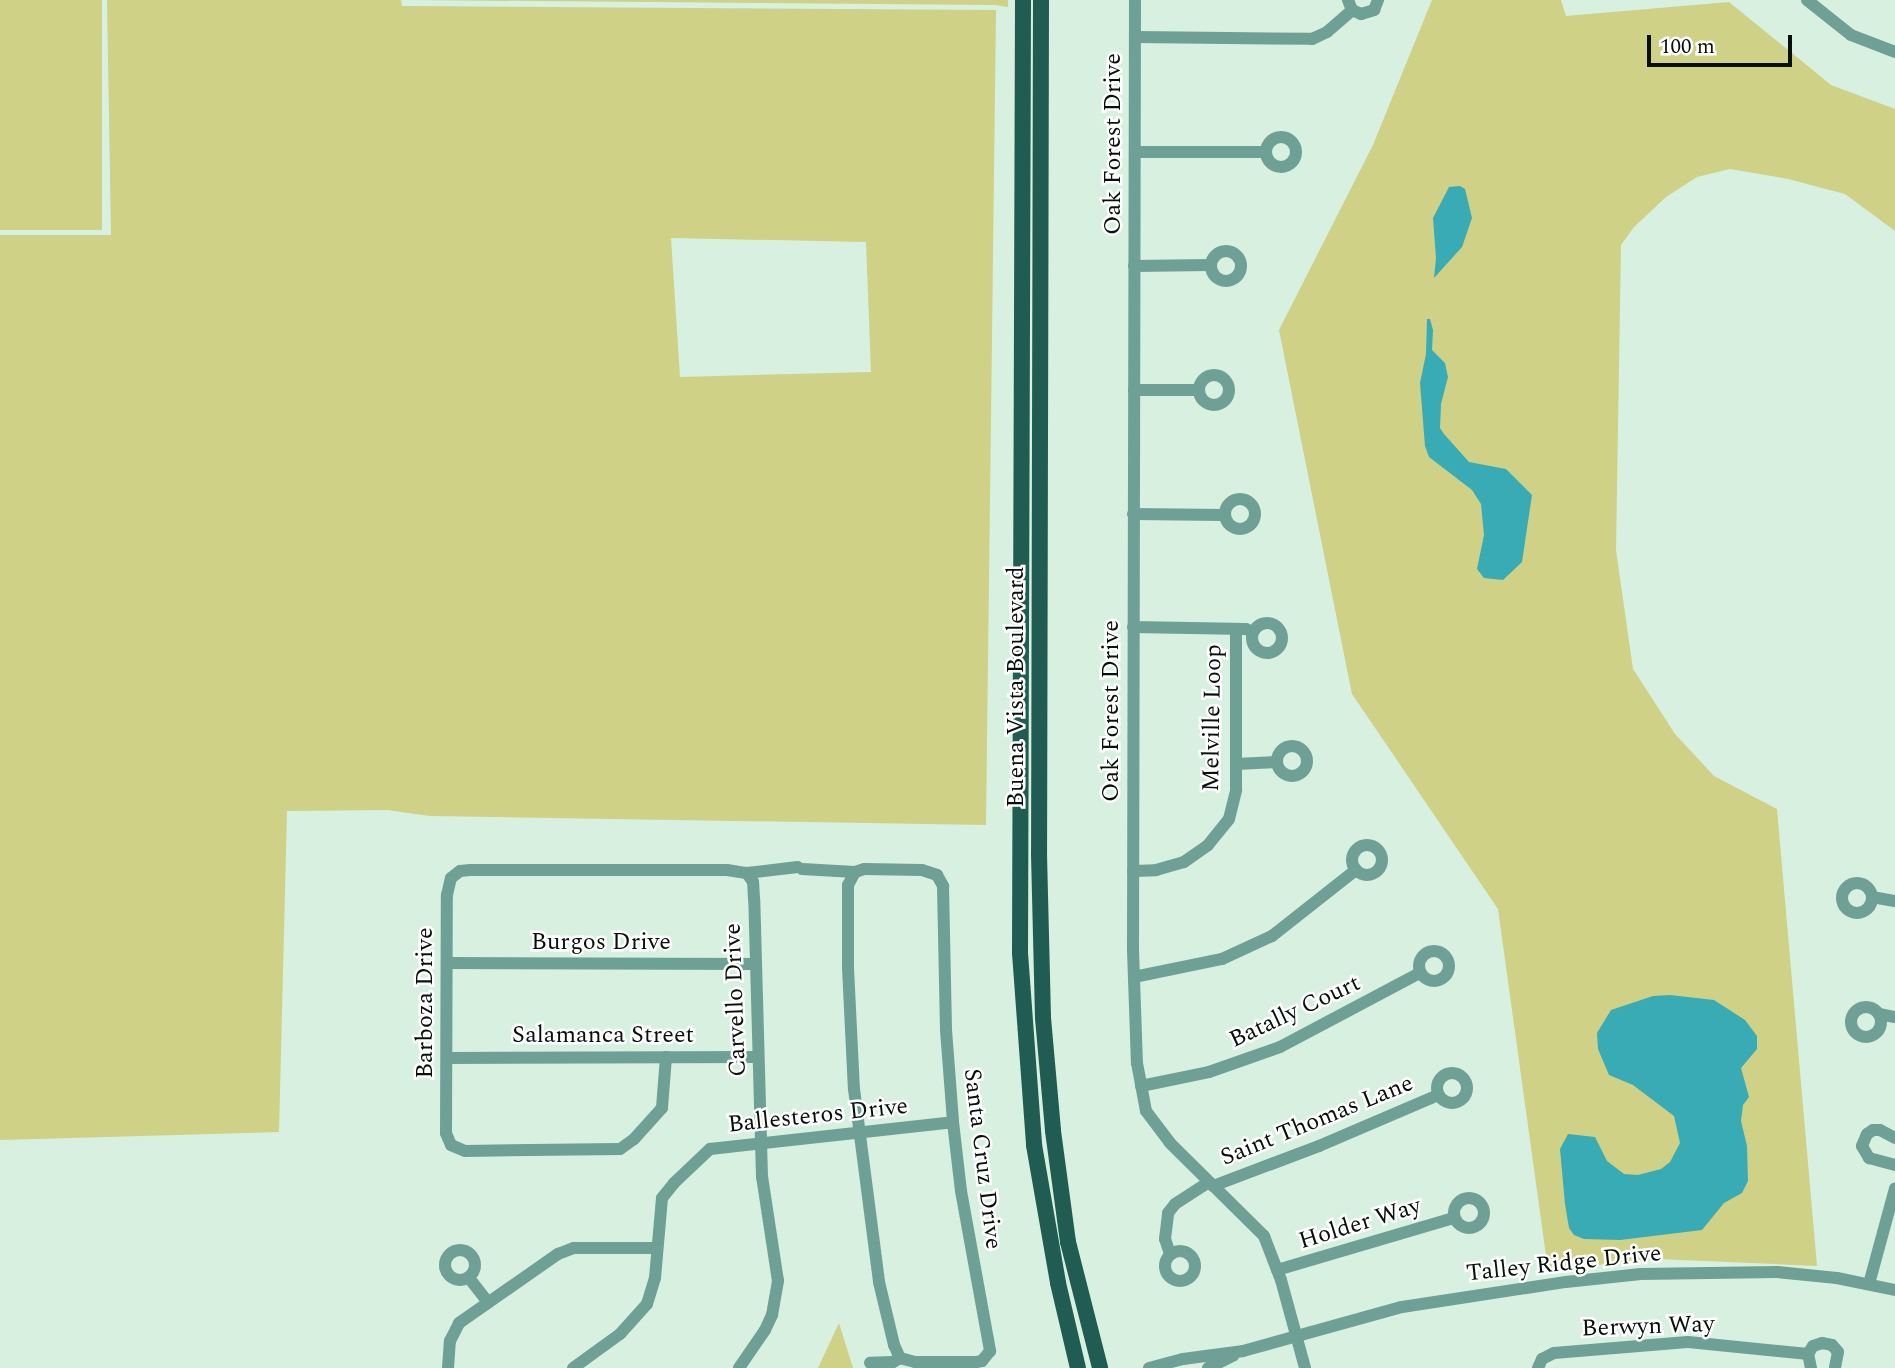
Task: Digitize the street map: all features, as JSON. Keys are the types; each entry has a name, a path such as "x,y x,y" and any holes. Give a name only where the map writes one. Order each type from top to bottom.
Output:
{"main road":[{"name":"Buena Vista Boulevard","path":"1023,0 1020,953 1034,1145 1058,1283 1078,1368"},
{"name":"Buena Vista Boulevard","path":"1041,0 1039,854 1043,1018 1053,1131 1068,1242 1100,1368"}],"street":[{"name":"Oak Forest Drive","path":"1135,0 1133,871 1137,1063 1146,1111 1170,1143 1264,1236 1297,1334 1305,1368"},
{"path":"1135,37 1312,39 1327,32 1350,5 1361,14 1370,13 1378,0"},
{"path":"1810,1 1851,35 1895,52"},
{"path":"1135,152 1266,152"},
{"path":"1134,266 1210,265"},
{"path":"1134,390 1199,390"},
{"path":"1133,514 1224,515"},
{"name":"Melville Loop","path":"1133,627 1236,629 1252,632"},
{"name":"Melville Loop","path":"1133,871 1156,870 1184,862 1209,845 1229,819 1236,790 1236,629"},
{"path":"1236,764 1276,762"},
{"path":"747,873 800,868 855,872 848,885 848,968 854,1089 879,1282 894,1345 900,1358 892,1362 870,1363"},
{"name":"Santa Cruz Drive","path":"855,872 864,869 922,870 931,872 941,880 946,1030 953,1122 965,1217 990,1342 986,1357 977,1362 915,1363 900,1358"},
{"name":"Barboza Drive","path":"666,1057 662,1108 620,1149 457,1150 447,1140 447,895 451,878 460,871 727,870 747,873"},
{"path":"1134,977 1222,959 1272,936 1356,870"},
{"name":"Carvello Drive","path":"739,1368 772,1315 778,1281 762,1177 753,882 747,873"},
{"path":"1872,897 1895,901"},
{"name":"Burgos Drive","path":"447,963 754,964"},
{"name":"Batally Court","path":"1141,1086 1209,1072 1280,1047 1420,972"},
{"path":"1879,1014 1895,1017"},
{"name":"Salamanca Street","path":"448,1058 758,1057"},
{"name":"Saint Thomas Lane","path":"1170,1254 1164,1239 1168,1213 1175,1204 1211,1184 1319,1146 1438,1095"},
{"name":"Ballesteros Drive","path":"573,1368 620,1334 640,1314 652,1292 659,1207 665,1191 710,1149 953,1122"},
{"path":"1895,1138 1886,1132 1873,1130 1867,1134 1862,1146 1869,1158 1895,1165"},
{"path":"1868,1284 1895,1188"},
{"name":"Holder Way","path":"1277,1270 1454,1218"},
{"path":"449,1368 449,1349 454,1328 566,1250 656,1248"},
{"name":"Talley Ridge Drive","path":"1208,1368 1242,1351 1297,1334 1451,1298 1641,1274 1777,1272 1895,1290"},
{"path":"469,1278 488,1302"},
{"name":"Berwyn Way","path":"1538,1368 1542,1359 1555,1353 1688,1342 1808,1354 1818,1344 1832,1345 1839,1357 1835,1368"},
{"name":"Talley Ridge Drive","path":"1149,1368 1182,1359 1242,1351"},
{"path":"1808,1354 1811,1368"}],"green space":[{"path":"0,0 102,0 102,230 0,230"},
{"path":"107,0 401,0 402,6 996,10 986,825 430,816 387,810 287,811 279,1132 0,1140 0,235 111,235","holes":["671,238 866,242 871,372 680,377"]},
{"path":"406,0 1008,0 1008,7 995,5"},
{"path":"1432,0 1561,0 1566,16 1729,2 1831,85 1895,109 1895,231 1845,194 1788,179 1730,169 1697,177 1666,197 1634,227 1621,245 1616,550 1633,669 1675,734 1714,776 1777,809 1817,1266 1658,1259 1548,1270 1498,909 1352,694 1279,330 1373,145"},
{"path":"839,1323 853,1368 818,1368"}],"water":[{"path":"1460,186 1465,189 1472,218 1462,247 1434,278 1436,258 1433,218 1449,187"},
{"path":"1427,319 1430,319 1433,330 1432,350 1445,363 1448,377 1441,404 1440,428 1469,462 1506,469 1532,495 1522,562 1503,580 1484,578 1477,569 1484,535 1481,504 1472,490 1429,457 1425,446 1420,383 1426,354"},
{"path":"1670,995 1714,1000 1745,1020 1757,1036 1757,1049 1741,1068 1749,1097 1743,1105 1741,1121 1747,1146 1748,1181 1742,1193 1724,1203 1702,1230 1620,1240 1584,1239 1574,1235 1569,1228 1565,1204 1560,1149 1568,1134 1595,1137 1607,1161 1624,1174 1638,1175 1661,1169 1670,1162 1680,1143 1674,1116 1633,1085 1609,1075 1598,1049 1597,1033 1611,1010 1653,996"}]}
